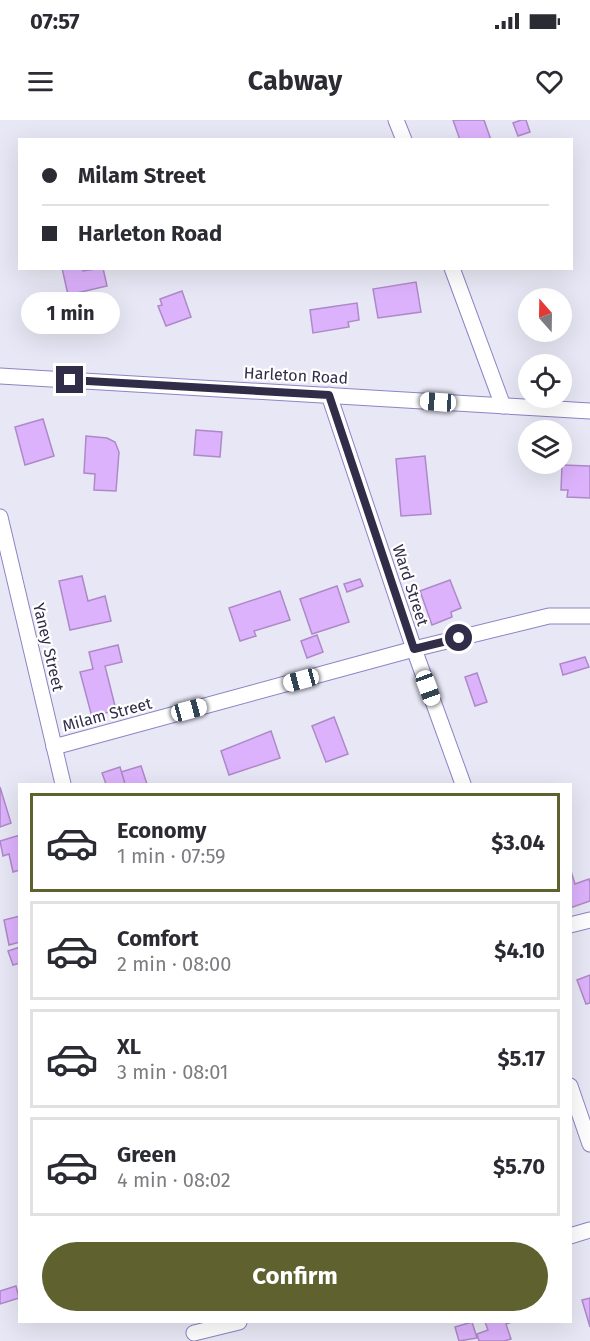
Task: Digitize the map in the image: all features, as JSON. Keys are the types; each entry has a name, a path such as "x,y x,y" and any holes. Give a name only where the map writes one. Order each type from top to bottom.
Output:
{"street":[{"path":"396,120 403,138"},
{"path":"453,270 503,406"},
{"name":"Harleton Road","path":"0,376 590,411"},
{"name":"Ward Street","path":"329,395 414,649 463,783"},
{"name":"Yaney Street","path":"0,517 63,783"},
{"name":"Milam Street","path":"54,747 414,649 549,616 590,616"},
{"path":"572,924 590,920"},
{"path":"572,1092 590,1144"},
{"path":"572,1235 590,1230"},
{"path":"194,1332 235,1323"}],"building":[{"path":"453,120 484,120 490,138 459,138"},
{"path":"526,120 530,132 518,136 513,123"},
{"path":"62,270 103,270 107,286 68,295"},
{"path":"416,282 421,312 378,318 373,289"},
{"path":"182,291 191,317 166,326 158,306 162,305 160,299"},
{"path":"357,303 359,320 348,322 349,327 313,333 310,310"},
{"path":"43,419 54,456 25,465 15,427"},
{"path":"196,430 222,432 220,457 194,455"},
{"path":"86,436 107,438 115,442 119,452 116,491 94,490 95,474 84,473"},
{"path":"425,456 431,514 401,516 396,459"},
{"path":"572,465 590,466 590,498 567,497 568,490 561,490 562,474 572,474"},
{"path":"82,576 88,601 105,596 111,621 70,630 59,581"},
{"path":"360,579 363,586 347,592 344,584"},
{"path":"450,580 461,608 451,612 452,617 432,625 420,591"},
{"path":"337,586 349,622 312,634 300,599"},
{"path":"280,591 290,620 254,631 256,636 240,641 229,608"},
{"path":"317,635 323,652 307,658 301,641"},
{"path":"118,645 122,662 105,666 116,710 92,717 80,672 93,669 89,652"},
{"path":"585,657 589,667 563,675 560,664"},
{"path":"477,673 487,702 475,706 465,677"},
{"path":"334,717 348,754 326,762 312,726"},
{"path":"271,731 280,758 229,775 221,751"},
{"path":"141,766 147,783 125,783 121,772"},
{"path":"120,767 125,783 106,783 102,773"},
{"path":"0,787 11,823 0,827"},
{"path":"18,836 18,871 13,872 9,854 3,856 0,841"},
{"path":"572,874 575,884 589,879 590,901 572,907"},
{"path":"18,916 18,943 9,945 4,920"},
{"path":"18,948 18,964 13,965 8,951"},
{"path":"590,975 590,1003 586,1004 577,980"},
{"path":"16,1286 18,1298 0,1304 0,1291"},
{"path":"590,1298 590,1327 582,1300"},
{"path":"472,1323 477,1338 459,1341 455,1327"},
{"path":"485,1323 509,1323 506,1324 511,1339 479,1341 477,1334 488,1330"}],"route":[{"path":"70,380 329,395 414,649 459,638"}]}
